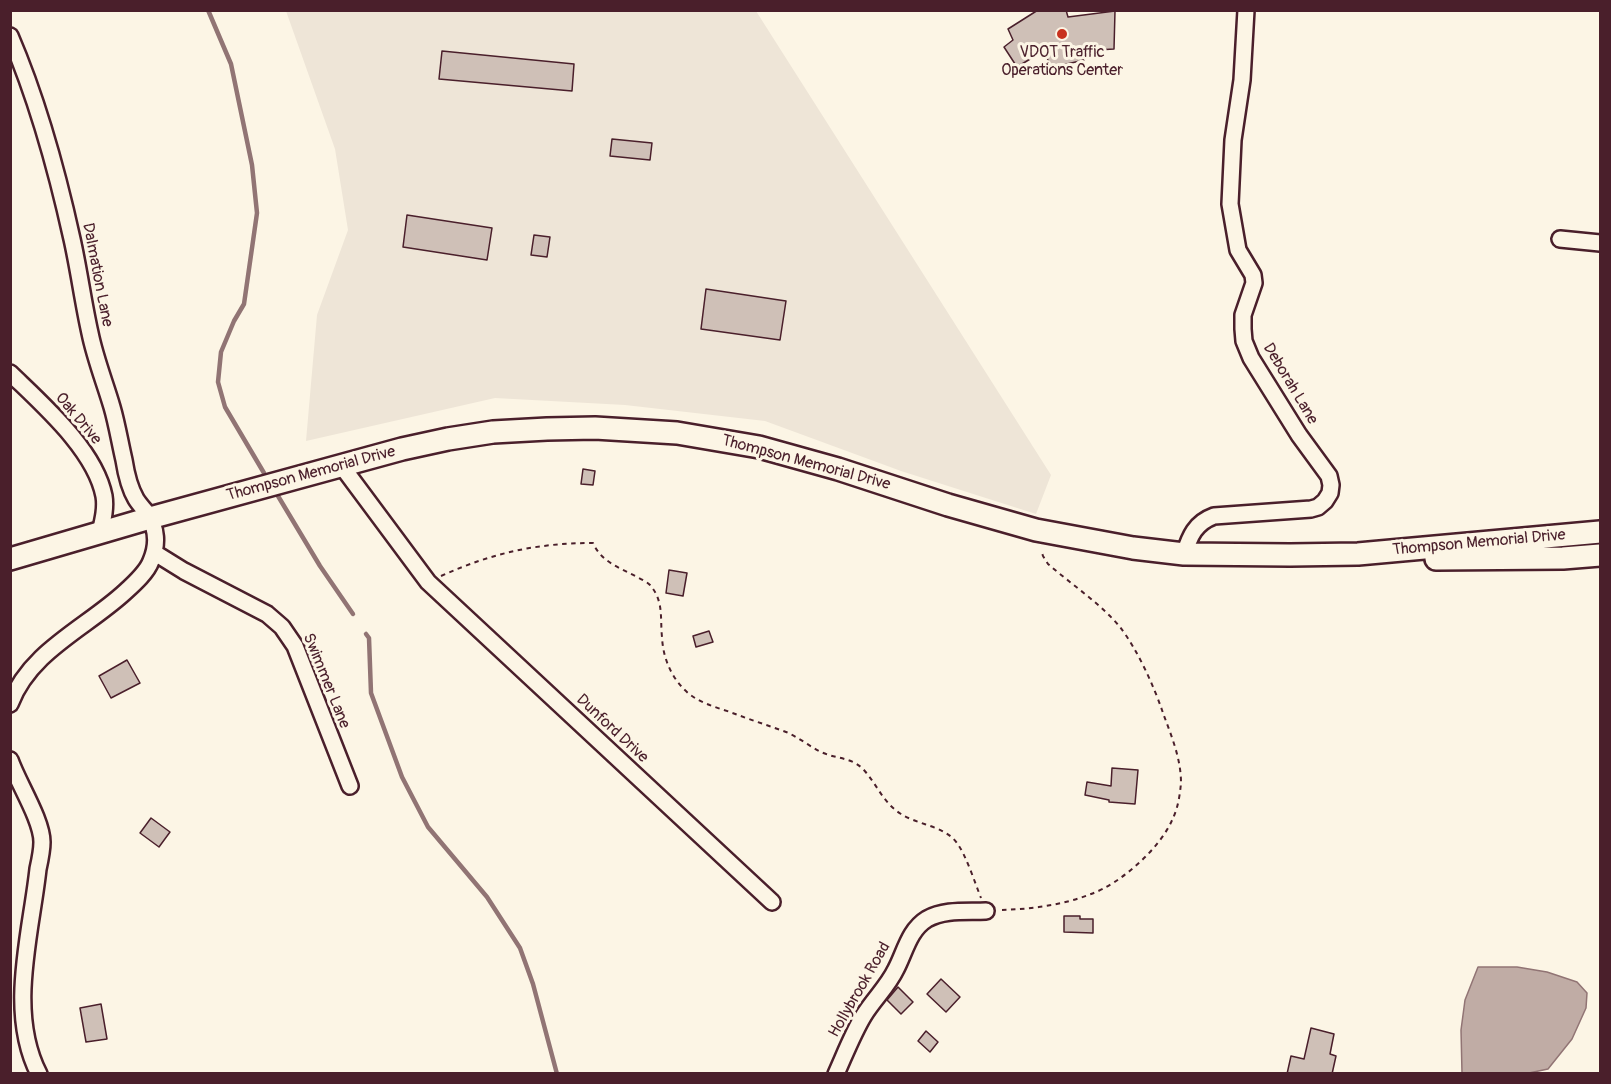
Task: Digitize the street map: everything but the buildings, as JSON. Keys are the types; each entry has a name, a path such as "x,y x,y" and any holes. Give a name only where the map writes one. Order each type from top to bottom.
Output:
{"main road":[{"name":"Thompson Memorial Drive","path":"10,559 402,449 493,432 595,428 677,433 771,450 1036,530 1133,548 1184,554 1358,554 1600,532"},
{"name":"Thompson Memorial Drive","path":"1358,554 1401,560 1563,558 1600,555"}],"street":[{"name":"Deborah Lane","path":"1184,554 1191,534 1197,525 1206,519 1214,516 1311,509 1318,507 1330,493 1329,476 1299,435 1251,358 1245,341 1243,315 1254,283 1253,275 1239,250 1230,204 1233,140 1242,80 1246,10"},
{"name":"Dalmation Lane","path":"10,36 30,88 62,196 82,284 90,334 113,410 125,469 132,493 150,518"},
{"path":"1560,239 1600,243"},
{"name":"Oak Drive","path":"10,374 43,405 78,444 89,461 100,483 104,498 104,517 100,533"},
{"name":"Dunford Drive","path":"341,465 428,582 772,902"},
{"path":"10,704 20,684 35,664 126,591 150,565 155,553 156,540 150,518"},
{"name":"Swimmer Lane","path":"155,553 184,571 267,614 282,627 296,646 350,786"},
{"path":"10,760 40,826 42,840 26,951 22,1001 28,1042 39,1074"},
{"name":"Hollybrook Road","path":"836,1074 855,1030 896,971 917,927 934,915 987,911"}],"path":[{"path":"428,582 482,560 509,552 564,543 593,543 600,555 610,564 648,582 658,597 662,613 663,652 669,668 689,694 703,703 789,733 823,753 853,762 863,770 887,803 900,813 950,835 958,844 987,911 1021,909 1069,901 1093,894 1127,873 1165,833 1173,818 1181,783 1176,749 1158,699 1128,638 1110,616 1048,564 1043,556 1036,530"}],"shaded area":[{"path":"286,11 756,11 1051,475 1036,514 901,471 765,421 625,405 495,398 306,441 317,315 348,230 335,149"},
{"path":"1478,967 1517,967 1547,972 1577,982 1587,993 1586,1008 1572,1039 1548,1069 1529,1073 1462,1073 1461,1030 1465,1000"}],"waterway":[{"path":"208,10 231,64 252,165 257,213 244,304 221,352 218,382 225,407 264,473"},
{"path":"278,496 320,566 353,614"},
{"path":"366,634 369,638 371,693 402,777 428,827 487,897 520,948 533,984 557,1074"}],"place":[{"name":"VDOT Traffic Operations Center","path":"1062,34"}]}
